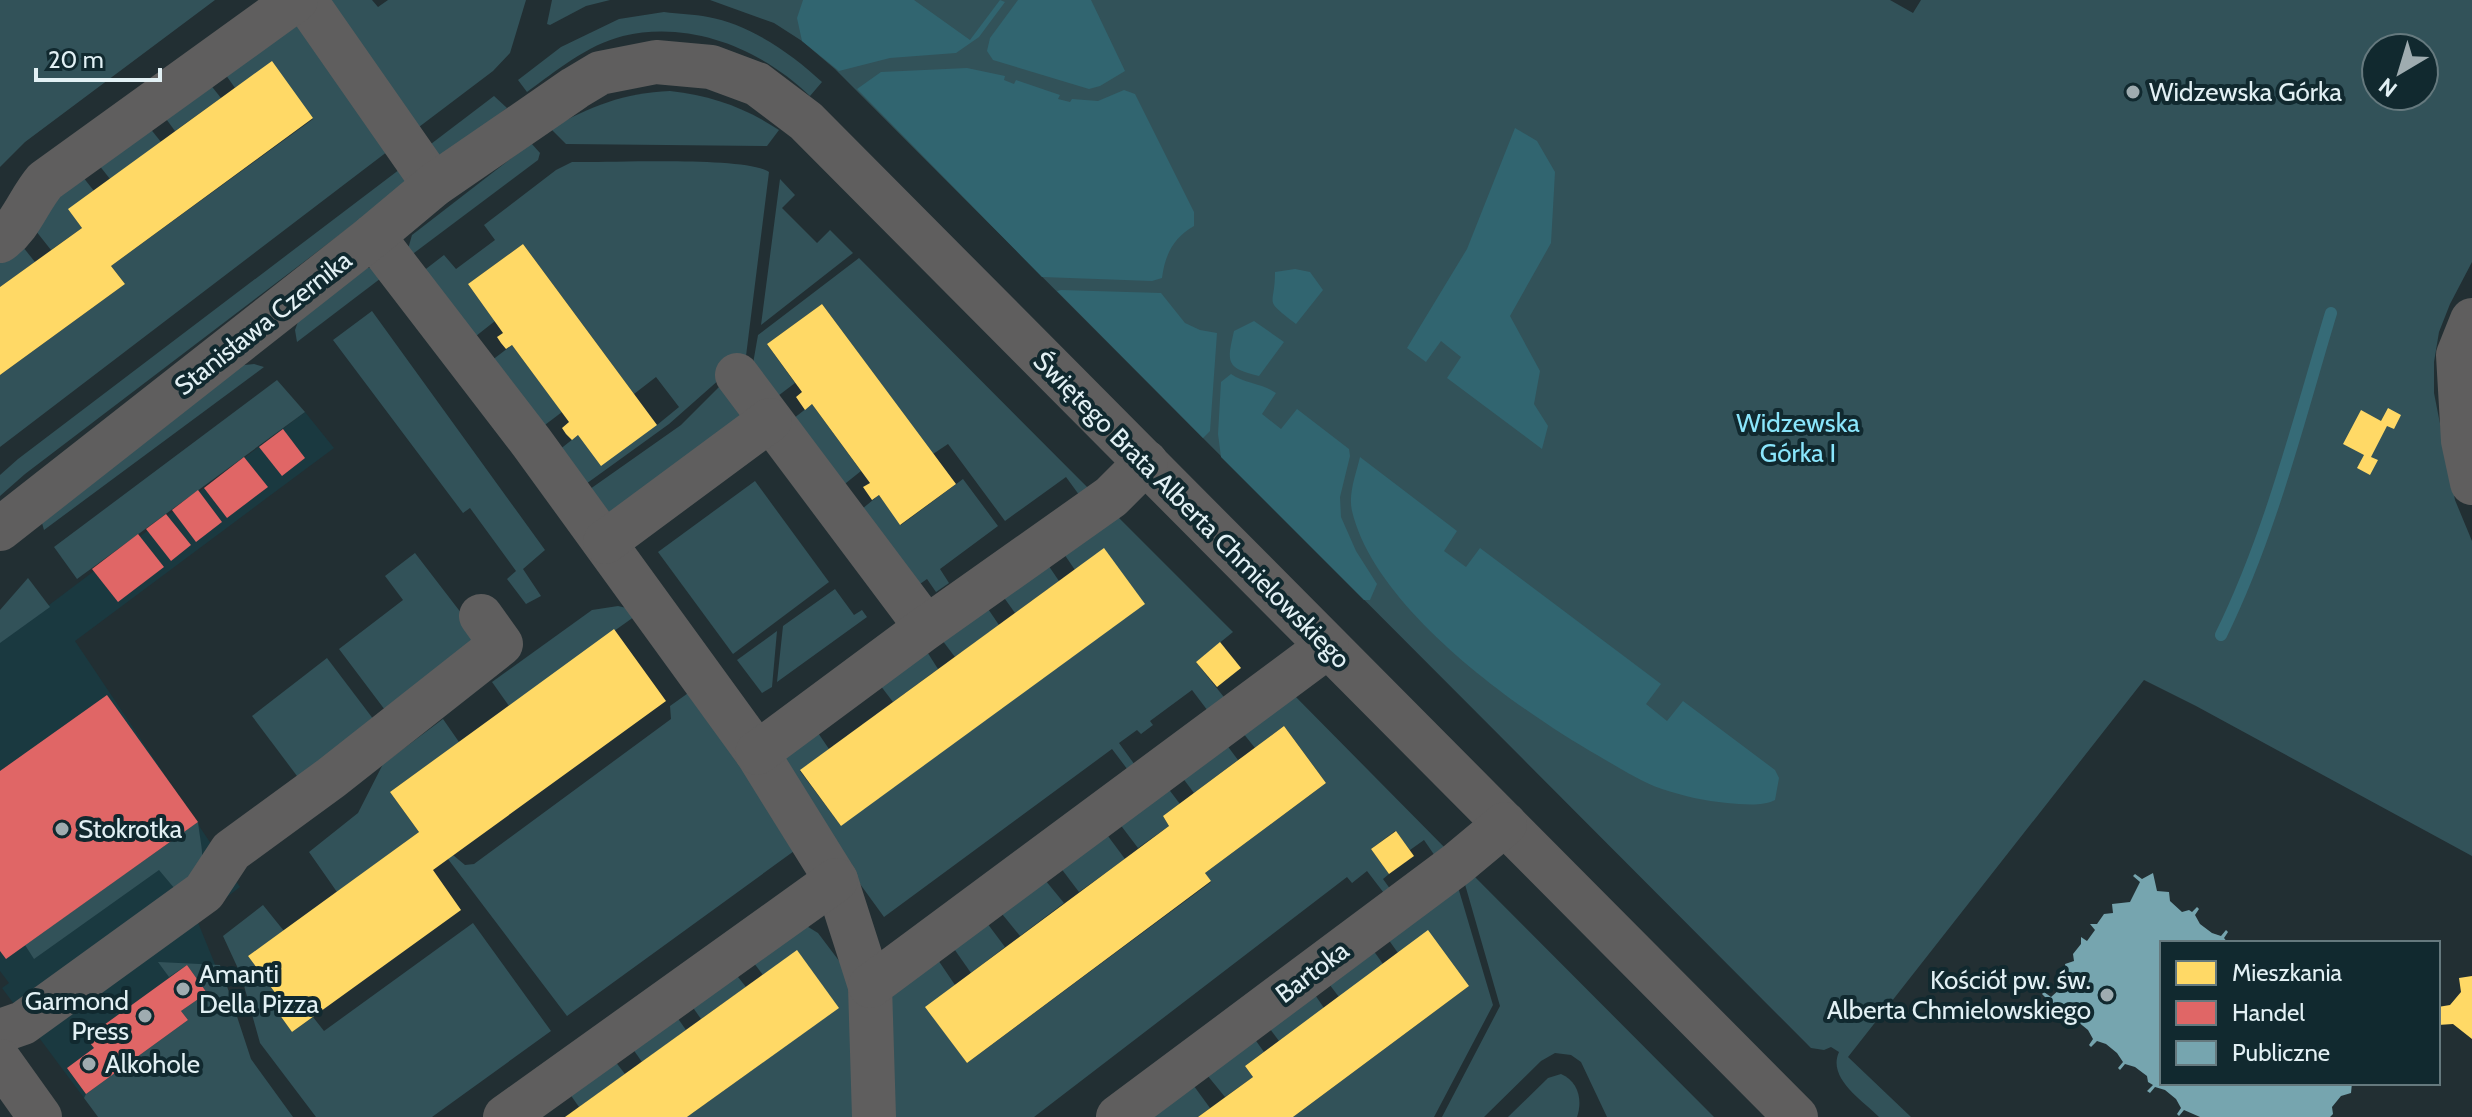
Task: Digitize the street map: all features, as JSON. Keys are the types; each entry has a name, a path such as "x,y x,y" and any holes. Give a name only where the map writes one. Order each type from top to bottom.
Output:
{"street":[{"path":"0,241 22,220 34,194 45,181 296,0"},
{"path":"305,0 434,185"},
{"name":"Świętego Brata Alberta Chmielowskiego","path":"528,120 600,73 656,62 711,67 757,84 806,121 1796,1117"},
{"name":"Stanisława Czernika","path":"0,529 434,185 528,120"},
{"path":"373,236 605,542 757,753 836,880 870,986 874,1117"},
{"path":"2472,320 2458,355 2463,441 2472,483"},
{"path":"737,375 926,627"},
{"path":"605,542 770,420"},
{"path":"757,753 926,627 1111,497 1146,462"},
{"path":"0,1031 23,1023 204,892 231,851 331,778 501,644 481,616"},
{"path":"870,986 1327,647"},
{"name":"Bartoka","path":"1118,1117 1457,864 1505,824"},
{"path":"505,1117 836,880"},
{"path":"0,1061 40,1117"}],"shaded area":[{"path":"803,0 914,0 970,40 1000,0 1005,2 979,37 956,53 890,58 839,71 802,41 797,18"},
{"path":"1018,0 1091,0 1125,71 1089,89 993,60 987,51 990,38"},
{"path":"967,68 1005,76 1004,80 1014,84 1016,80 1060,95 1058,99 1070,102 1072,99 1098,101 1124,90 1135,94 1194,212 1194,226 1171,248 1162,278 1152,281 1042,277 857,89 881,72"},
{"path":"1515,128 1537,141 1555,172 1551,243 1510,316 1540,371 1534,404 1548,426 1542,449 1447,378 1461,357 1441,341 1426,362 1407,348 1467,249"},
{"path":"1295,269 1310,272 1323,290 1296,324 1273,302 1275,272"},
{"path":"1057,291 1161,293 1185,323 1217,333 1210,431 1203,438"},
{"path":"1254,321 1284,342 1259,376 1240,370 1230,357 1234,331"},
{"path":"1231,374 1276,393 1262,414 1281,429 1297,409 1349,449 1340,497 1341,517 1356,551 1377,584 1370,600 1364,600 1221,457 1218,434 1221,382"},
{"path":"305,412 334,448 75,641 240,887 197,920 227,994 84,1098 2,988 9,983 0,971 0,642"},
{"path":"1360,457 1457,531 1444,551 1466,567 1480,548 1661,684 1646,704 1667,721 1683,701 1775,770 1779,778 1775,800 1758,804 1719,802 1653,786 1527,711 1452,652 1388,583 1366,547 1351,504"}],"green space":[{"path":"0,0 215,0 25,142 0,167"},
{"path":"326,0 372,0 378,7 388,0 526,0 510,53 493,71 415,130"},
{"path":"552,0 610,0 586,6 550,25 547,24"},
{"name":"Widzewska Górka I","path":"710,0 1890,0 1913,13 1921,0 2472,0 2472,262 2439,332 2434,362 2434,393 2455,500 2472,541 2472,856 2144,680 1848,1057 1911,1117 1879,1117 1842,1080 1837,1062 1839,1052 1831,1047 1824,1050 1811,1048 835,69 802,41 774,23"},
{"path":"664,12 708,17 739,26 784,51 822,82 810,96 791,79 747,52 724,42 674,32 649,32 610,40 572,60 527,92 518,80 561,47 619,19"},
{"path":"290,22 310,27 396,145 0,447 0,375 125,284 111,266 313,119 272,62 235,88 221,68"},
{"path":"205,78 221,98 175,131 161,112"},
{"path":"670,91 727,104 779,130 767,146 566,144 551,129 608,102"},
{"path":"494,96 507,108 448,153 439,155 427,147"},
{"path":"145,122 161,142 110,179 95,160"},
{"path":"531,143 540,153 538,160 410,256 408,249 412,235"},
{"path":"572,162 706,162 755,167 769,172 746,356 669,424 579,489 554,454 578,435 657,425 679,407 656,377 634,394 523,244 468,284 495,321 471,340 422,272 444,255 456,269 495,240 484,225 556,170"},
{"path":"408,163 405,185 0,496 0,475 18,459"},
{"path":"79,172 94,191 69,209 82,228 51,250 32,226"},
{"path":"780,179 795,195 782,208 817,243 830,230 853,253 761,325"},
{"path":"19,242 35,262 0,287 0,256"},
{"path":"859,258 1096,496 1085,503 1066,477 1005,521 948,444 933,454 822,304 767,344 795,383 774,399 751,375 758,335"},
{"path":"367,268 389,272 297,342 295,330 299,319"},
{"path":"372,311 545,550 523,569 541,596 526,604 507,579 516,571 470,508 463,513 333,340"},
{"path":"512,345 562,412 537,431 487,364"},
{"path":"254,364 264,367 44,530 42,523 236,366"},
{"path":"277,380 305,412 77,579 54,547"},
{"path":"724,382 746,413 612,520 583,494 681,425"},
{"path":"812,404 861,471 836,491 789,422"},
{"path":"963,479 998,526 940,569 949,583 936,592 927,579 910,591 856,514 879,495 901,525"},
{"path":"755,481 829,582 733,654 658,552"},
{"path":"1112,511 1233,632 1196,662 1231,706 1214,719 1192,690 1150,721 1153,725 1141,734 1137,730 1119,743 1140,772 1134,778 1112,749 884,917 778,771 779,754 814,727 829,749 800,771 841,826 1075,570 1060,548"},
{"path":"415,553 475,631 476,645 388,714 339,649 403,600 385,576"},
{"path":"1044,559 1059,581 1015,613 1000,592"},
{"path":"28,578 50,607 0,643 0,610"},
{"path":"835,589 854,615 862,610 867,617 777,682 783,626"},
{"path":"984,603 999,625 955,657 939,636"},
{"path":"618,606 638,614 509,706 492,682 592,610"},
{"path":"777,631 772,687 762,693 737,660"},
{"path":"924,647 938,669 893,702 877,681"},
{"path":"327,658 377,724 300,780 252,716"},
{"path":"1289,690 1451,854 1435,856 1424,840 1410,850 1395,831 1371,849 1389,874 1383,879 1396,897 1390,901 1367,871 1352,883 1347,877 1034,1117 889,1117 889,1003 894,993 934,954 955,985 926,1007 967,1063 1211,882 1205,873 1326,783 1284,726 1255,748 1239,728"},
{"path":"691,691 801,846 567,1016 448,859 453,855 465,865 474,864 671,719 670,706"},
{"path":"443,719 459,742 390,792 419,832 337,892 309,852 358,813 383,764"},
{"path":"1223,740 1238,760 1194,793 1179,773"},
{"path":"1164,783 1180,804 1163,816 1169,826 1138,848 1116,819"},
{"path":"198,822 202,860 175,889 159,870 34,959 25,945"},
{"path":"1102,828 1125,859 1079,892 1057,863"},
{"path":"1468,870 1714,1117 1607,1117 1581,1062 1571,1055 1555,1053 1541,1061 1484,1117 1442,1117 1500,1006 1462,874"},
{"path":"1041,875 1064,903 1020,936 998,909"},
{"path":"1455,877 1493,1005 1434,1117 1293,1117 1469,986 1398,953 1383,932"},
{"path":"263,905 284,931 248,956 276,994 269,1000 292,1032 313,1017 324,1031 473,923 551,1031 432,1117 316,1117 260,1043 241,975 223,936"},
{"path":"984,919 1005,947 971,973 950,943"},
{"path":"805,925 818,933 849,974 860,1117 687,1117 838,1008 797,951 763,975 747,954"},
{"path":"1373,950 1383,964 1339,997 1323,976"},
{"path":"158,962 220,965 251,1059 293,1117 98,1117 84,1098 86,1094 188,1020 181,1011 207,993 187,965 169,977"},
{"path":"730,967 746,987 701,1019 687,999"},
{"path":"1309,986 1324,1008 1279,1041 1264,1021"},
{"path":"672,1010 686,1030 642,1062 628,1042"},
{"path":"1249,1031 1264,1052 1245,1066 1253,1077 1225,1097 1203,1070"},
{"path":"611,1056 625,1074 579,1107 565,1087"},
{"path":"1561,1074 1572,1081 1578,1092 1577,1117 1508,1117 1548,1078"},
{"path":"1191,1082 1210,1108 1198,1117 1146,1117"}],"building: Mieszkania":[{"path":"272,61 313,118 111,266 125,284 0,375 0,287 82,228 68,209"},
{"path":"523,244 657,425 601,466 578,435 572,440 566,434 562,428 569,422 512,345 506,349 501,343 497,337 503,333 468,284"},
{"path":"822,304 956,484 900,525 879,495 872,500 863,487 870,483 812,404 805,410 796,397 802,392 767,344"},
{"path":"2388,408 2401,415 2394,429 2387,426 2371,457 2378,460 2370,475 2357,468 2364,455 2343,444 2361,410 2381,421"},
{"path":"1104,548 1145,604 841,826 800,770"},
{"path":"614,629 666,701 433,870 461,910 292,1032 269,1000 276,994 248,956 419,832 390,792"},
{"path":"1220,642 1241,668 1217,687 1196,662"},
{"path":"1284,726 1326,783 1205,873 1211,881 967,1063 925,1007 1169,826 1163,816"},
{"path":"1396,831 1414,856 1389,874 1371,849"},
{"path":"1428,930 1469,986 1293,1117 1198,1117 1253,1077 1245,1066"},
{"path":"797,950 839,1008 687,1117 565,1117"},
{"path":"2472,976 2472,1039 2453,1024 2440,1025 2440,1007 2450,1005 2461,992 2459,978"}],"building: Handel":[{"path":"283,429 305,458 282,476 259,447"},
{"path":"244,457 268,487 227,518 204,488"},
{"path":"198,490 222,522 196,542 172,510"},
{"path":"166,514 191,545 171,561 146,529"},
{"path":"138,534 164,567 118,602 92,569"},
{"path":"107,695 198,822 6,959 0,951 0,771"},
{"path":"187,965 207,993 181,1011 188,1020 86,1094 67,1068 94,1048 86,1038"}],"building: Publiczne":[{"name":"Kościół pw. św. Alberta Chmielowskiego","path":"2153,873 2157,891 2169,892 2170,901 2182,912 2192,912 2197,907 2199,909 2195,915 2200,924 2221,936 2226,930 2228,932 2224,938 2226,941 2160,941 2160,1085 2352,1085 2351,1093 2341,1096 2332,1107 2330,1117 2200,1117 2184,1110 2179,1116 2177,1114 2181,1108 2176,1099 2155,1087 2150,1093 2147,1091 2153,1085 2135,1067 2125,1064 2120,1070 2118,1068 2123,1062 2117,1053 2097,1041 2091,1047 2089,1045 2093,1039 2088,1030 2077,1021 2064,1021 2063,1010 2045,1011 2044,1005 2048,1000 2042,994 2044,992 2051,997 2068,982 2065,964 2074,961 2073,954 2081,944 2081,937 2087,941 2095,930 2090,924 2097,924 2104,914 2113,913 2112,904 2130,902 2140,882 2133,876 2135,874 2142,879"}],"waterway":[{"path":"2221,635 2269,517 2331,313"}],"place":[{"name":"Widzewska Górka","path":"2133,92"},
{"name":"Stokrotka","path":"62,829"},
{"name":"Amanti Della Pizza","path":"183,989"},
{"name":"Kościół pw. św. Alberta Chmielowskiego","path":"2107,995"},
{"name":"Garmond Press","path":"145,1016"},
{"name":"Alkohole","path":"89,1064"}]}
